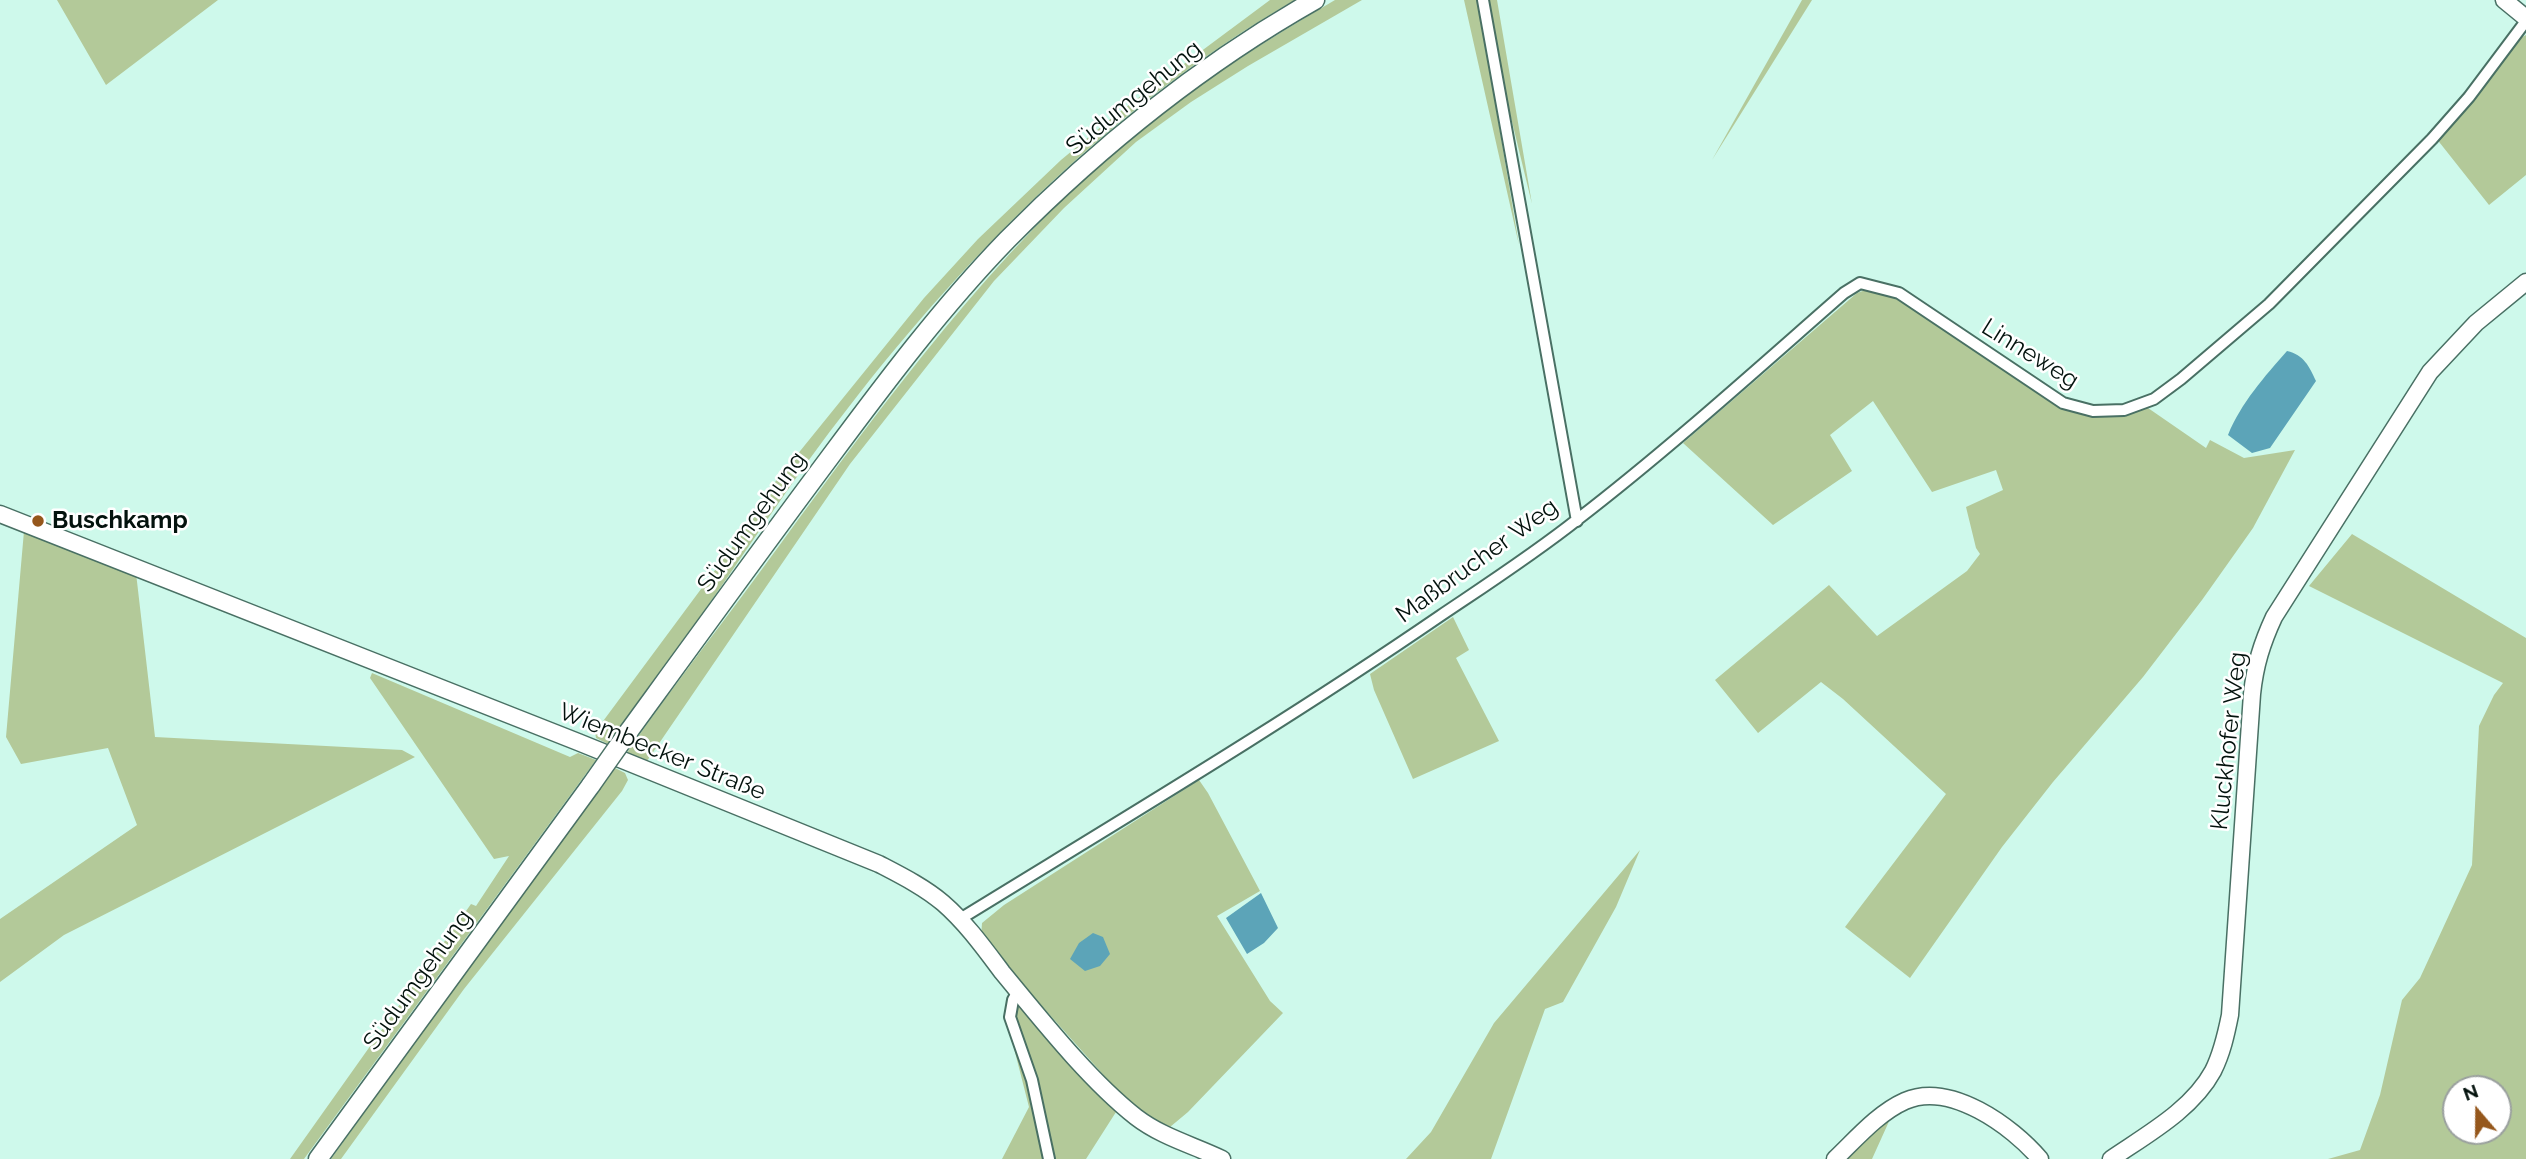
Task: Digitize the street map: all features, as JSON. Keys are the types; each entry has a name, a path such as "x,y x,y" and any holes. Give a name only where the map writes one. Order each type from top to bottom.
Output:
{"main road":[{"name":"Südumgehung","path":"318,1159 875,397 939,316 1006,241 1127,129 1234,50 1315,0"}],"street":[{"name":"Maßbrucher Weg","path":"960,919 1359,672 1577,520 1483,0"},
{"path":"2504,0 2526,20"},
{"name":"Linneweg","path":"1577,520 1673,443 1844,293 1860,283 1899,293 2063,403 2094,411 2124,410 2154,399 2269,304 2413,159 2469,97 2526,20"},
{"name":"Kluckhofer Weg","path":"2111,1159 2185,1105 2212,1073 2224,1044 2230,1015 2255,667 2274,617 2430,372 2476,323 2526,282"},
{"name":"Wiembecker Straße","path":"0,514 879,864 928,891 960,919 1082,1065 1133,1115 1170,1138 1222,1159"},
{"path":"1018,991 1013,1000 1010,1017 1032,1080 1049,1159"},
{"path":"1835,1159 1892,1109 1908,1100 1928,1096 1954,1100 1984,1113 2012,1132 2040,1159"}],"green space":[{"path":"57,0 218,0 106,85"},
{"path":"1270,0 1295,0 1230,40 1168,84 1109,132 1052,182 945,291 829,433 608,744 596,738 595,732 770,496 775,482 924,298 978,239 1061,160 1114,116"},
{"path":"1335,0 1362,0 1248,66 1191,102 1136,142 1064,208 994,281 850,464 647,761 626,754 901,382 988,278 1035,228 1083,180 1158,116 1232,64"},
{"path":"1464,0 1478,0 1519,245"},
{"path":"1488,0 1497,0 1532,204 1507,101"},
{"path":"1802,0 1812,0 1712,160"},
{"path":"2526,35 2526,175 2489,205 2436,138 2518,39"},
{"path":"1868,289 1886,293 1913,307 2062,407 2105,416 2148,408 2206,448 2210,440 2244,458 2295,450 2253,528 2202,600 2143,677 2053,782 2002,847 1910,978 1845,927 1946,794 1821,682 1758,733 1715,680 1829,585 1877,636 1967,571 1980,554 1976,548 1966,507 2003,490 1996,470 1932,492 1873,401 1830,435 1852,471 1773,525 1683,443 1857,293"},
{"path":"24,531 136,573 155,737 402,750 415,757 64,935 0,982 0,919 137,825 108,748 21,764 6,737"},
{"path":"2352,534 2526,638 2526,1159 2328,1159 2360,1150 2380,1095 2402,1000 2420,978 2472,865 2479,726 2503,683 2309,586"},
{"path":"1453,617 1469,650 1456,658 1499,741 1413,779 1374,690 1370,674"},
{"path":"372,673 570,757 578,753 596,760 304,1159 290,1159 471,904 476,906 509,856 494,859 370,678"},
{"path":"615,768 625,773 628,780 622,791 464,989 341,1159 331,1159 533,877"},
{"path":"1199,780 1260,891 1217,916 1270,1001 1283,1013 1188,1112 1170,1127 1150,1121 1124,1098 981,938 982,923 1004,905"},
{"path":"1640,850 1616,907 1563,1002 1545,1009 1491,1159 1406,1159 1431,1132 1494,1023"},
{"path":"1015,1004 1033,1019 1116,1112 1086,1159 1002,1159 1029,1107 1005,1013"},
{"path":"1891,1117 1872,1159 1846,1159"}],"water":[{"path":"2287,351 2302,358 2316,381 2270,448 2252,453 2228,435 2247,401"},
{"path":"1261,893 1278,928 1264,943 1247,954 1226,918"},
{"path":"1093,933 1103,937 1110,954 1100,966 1085,971 1070,959 1079,943"}],"place":[{"name":"Buschkamp","path":"38,521"}]}
